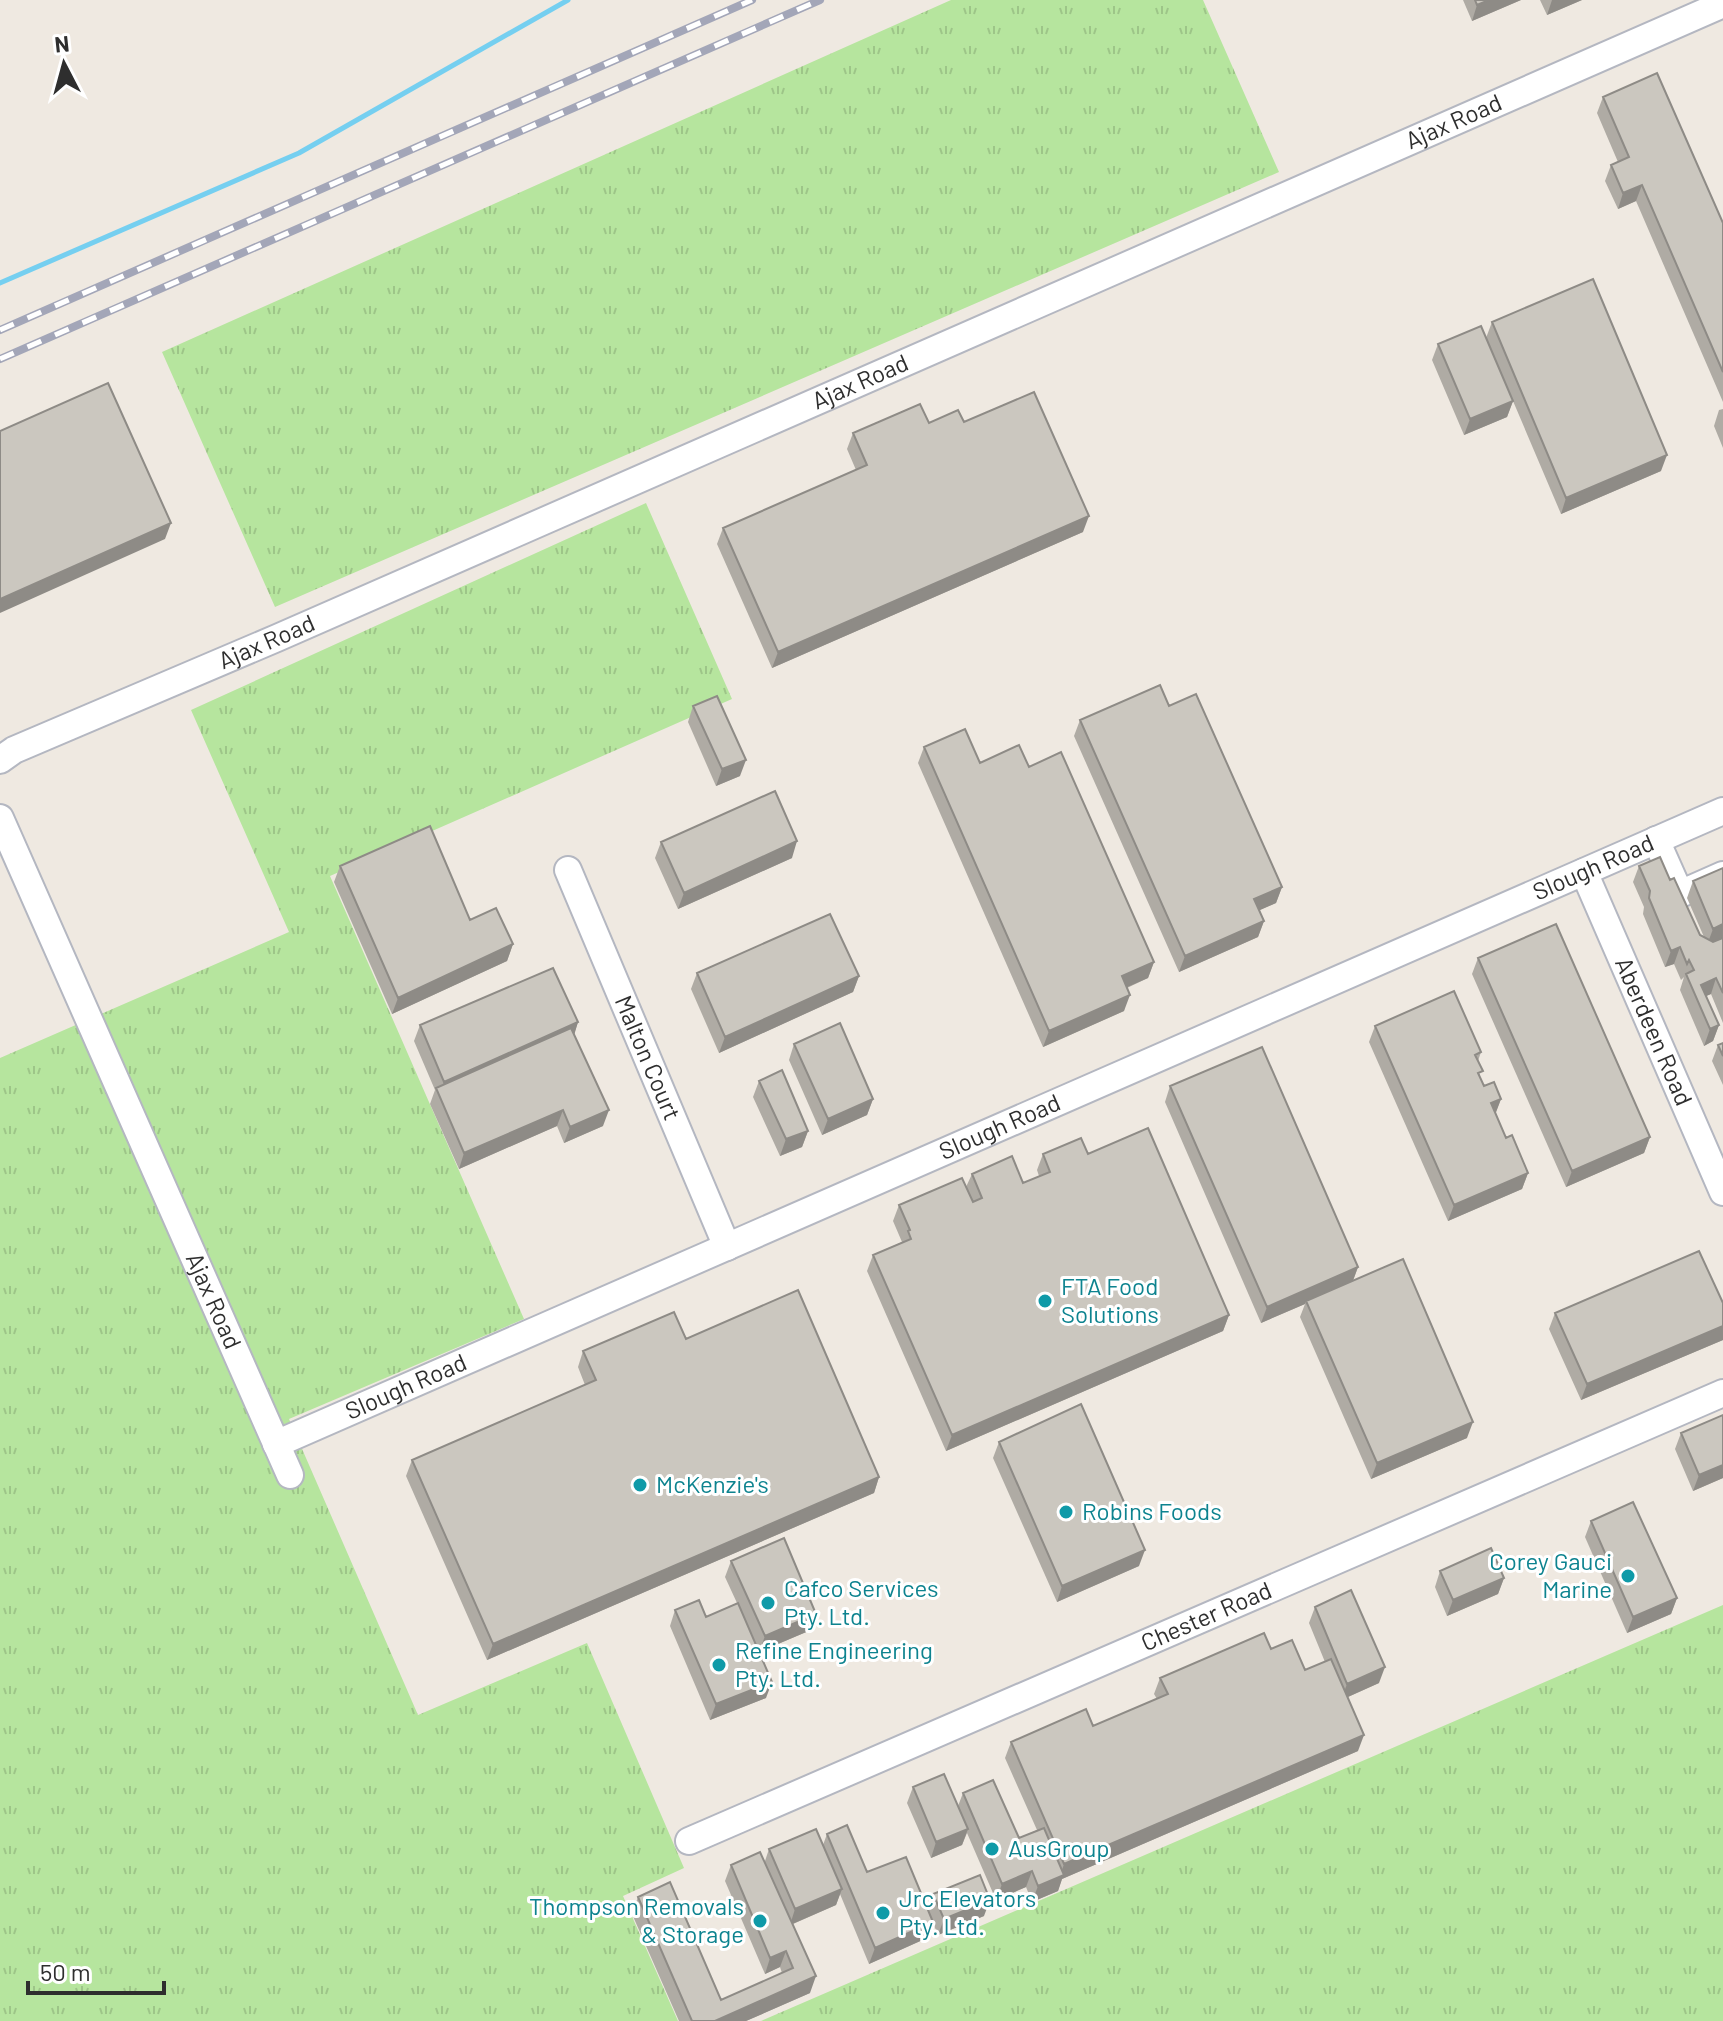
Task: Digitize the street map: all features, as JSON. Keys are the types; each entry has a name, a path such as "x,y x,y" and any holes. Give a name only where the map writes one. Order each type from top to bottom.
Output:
{"street":[{"name":"Ajax Road","path":"0,760 14,750 1723,4"},
{"name":"Slough Road","path":"276,1444 1723,811"},
{"name":"Ajax Road","path":"0,818 290,1475"},
{"path":"1656,840 1680,894 1723,875"},
{"name":"Malton Court","path":"568,870 727,1247"},
{"name":"Aberdeen Road","path":"1584,872 1723,1192"},
{"name":"Chester Road","path":"689,1841 1723,1393"}],"green space":[{"path":"951,0 1203,0 1279,172 275,607 162,352"},
{"path":"646,503 732,699 330,876 524,1319 289,1419 418,1715 587,1643 684,1868 623,1896 678,2021 0,2021 0,1058 289,932 191,710"},
{"path":"1723,1605 1723,2021 761,2021"}],"building":[{"path":"1657,73 1723,223 1723,372 1642,185 1623,193 1611,165 1629,157 1603,97"},
{"path":"1593,279 1667,455 1566,498 1492,322"},
{"path":"1481,326 1513,401 1470,419 1438,344"},
{"path":"108,383 171,523 0,599 0,431"},
{"path":"1034,392 1089,516 778,652 723,528 867,465 853,433 920,404 929,423 958,410 964,422"},
{"path":"1160,685 1169,706 1196,694 1282,887 1254,899 1264,921 1185,956 1080,720"},
{"path":"717,696 746,760 722,769 693,706"},
{"path":"965,729 980,763 1019,745 1029,767 1061,752 1154,962 1122,976 1130,995 1049,1031 924,747"},
{"path":"775,791 797,841 684,893 661,842"},
{"path":"430,826 470,920 496,908 513,944 398,998 340,866"},
{"path":"1660,857 1670,880 1674,878 1700,935 1713,942 1723,938 1723,993 1716,978 1701,985 1719,1025 1710,1029 1686,974 1694,970 1689,960 1687,964 1680,947 1671,951 1639,866"},
{"path":"1723,868 1723,924 1713,929 1693,881"},
{"path":"830,914 859,976 725,1037 697,973"},
{"path":"1556,924 1650,1137 1572,1171 1478,958"},
{"path":"553,968 578,1022 444,1082 420,1025"},
{"path":"1454,991 1481,1052 1475,1055 1483,1071 1478,1073 1484,1086 1494,1082 1501,1099 1491,1103 1506,1138 1512,1135 1528,1173 1454,1205 1375,1026"},
{"path":"840,1023 873,1099 828,1119 794,1044"},
{"path":"571,1028 609,1110 570,1127 563,1110 464,1153 436,1088"},
{"path":"1262,1047 1358,1267 1267,1307 1170,1086"},
{"path":"782,1070 808,1131 786,1139 759,1081"},
{"name":"FTA Food Solutions","path":"1148,1128 1229,1315 952,1435 873,1255 911,1239 899,1205 962,1178 973,1202 982,1198 972,1174 1012,1156 1023,1183 1050,1172 1043,1154 1081,1138 1088,1154"},
{"path":"1699,1251 1723,1303 1723,1326 1587,1384 1555,1313"},
{"path":"1403,1259 1473,1422 1377,1463 1306,1301"},
{"name":"McKenzie's","path":"798,1290 879,1477 493,1644 412,1460 596,1380 583,1351 674,1312 686,1339"},
{"name":"Robins Foods","path":"1081,1404 1145,1550 1062,1586 999,1442"},
{"path":"1723,1415 1723,1465 1699,1475 1681,1433"},
{"name":"Corey Gauci Marine","path":"1633,1502 1677,1598 1633,1617 1591,1521"},
{"name":"Cafco Services Pty. Ltd.","path":"784,1538 816,1614 765,1636 731,1561"},
{"path":"1491,1548 1504,1578 1453,1600 1440,1571"},
{"path":"1351,1590 1385,1667 1347,1684 1315,1607"},
{"name":"Refine Engineering Pty. Ltd.","path":"699,1600 706,1617 738,1603 772,1682 716,1704 675,1610"},
{"path":"1264,1633 1271,1649 1292,1640 1305,1670 1331,1659 1364,1735 1064,1864 1011,1742 1086,1709 1093,1726 1168,1694 1160,1678"},
{"path":"944,1774 968,1829 936,1842 913,1787"},
{"path":"993,1780 1019,1838 1044,1828 1064,1875 1038,1886 1032,1871 1002,1884 963,1793"},
{"name":"Jrc Elevators Pty. Ltd.","path":"847,1825 867,1872 906,1857 933,1922 875,1948 827,1834"},
{"path":"816,1829 842,1889 795,1909 769,1849"},
{"path":"760,1852 816,1976 715,2021 692,2021 638,1897 670,1882 721,2000 793,1968 786,1951 770,1958 731,1865"},
{"path":"980,1875 990,1900 944,1919 933,1894"}],"waterway":[{"path":"0,283 299,153 568,0"}],"railway":[{"path":"0,330 752,0"},
{"path":"0,359 820,0"}],"place":[{"name":"FTA Food Solutions","path":"1045,1301"},
{"name":"McKenzie's","path":"640,1485"},
{"name":"Robins Foods","path":"1066,1512"},
{"name":"Corey Gauci Marine","path":"1628,1576"},
{"name":"Cafco Services Pty. Ltd.","path":"768,1603"},
{"name":"Refine Engineering Pty. Ltd.","path":"719,1665"},
{"name":"AusGroup","path":"992,1849"},
{"name":"Jrc Elevators Pty. Ltd.","path":"883,1913"},
{"name":"Thompson Removals & Storage","path":"760,1921"}]}
